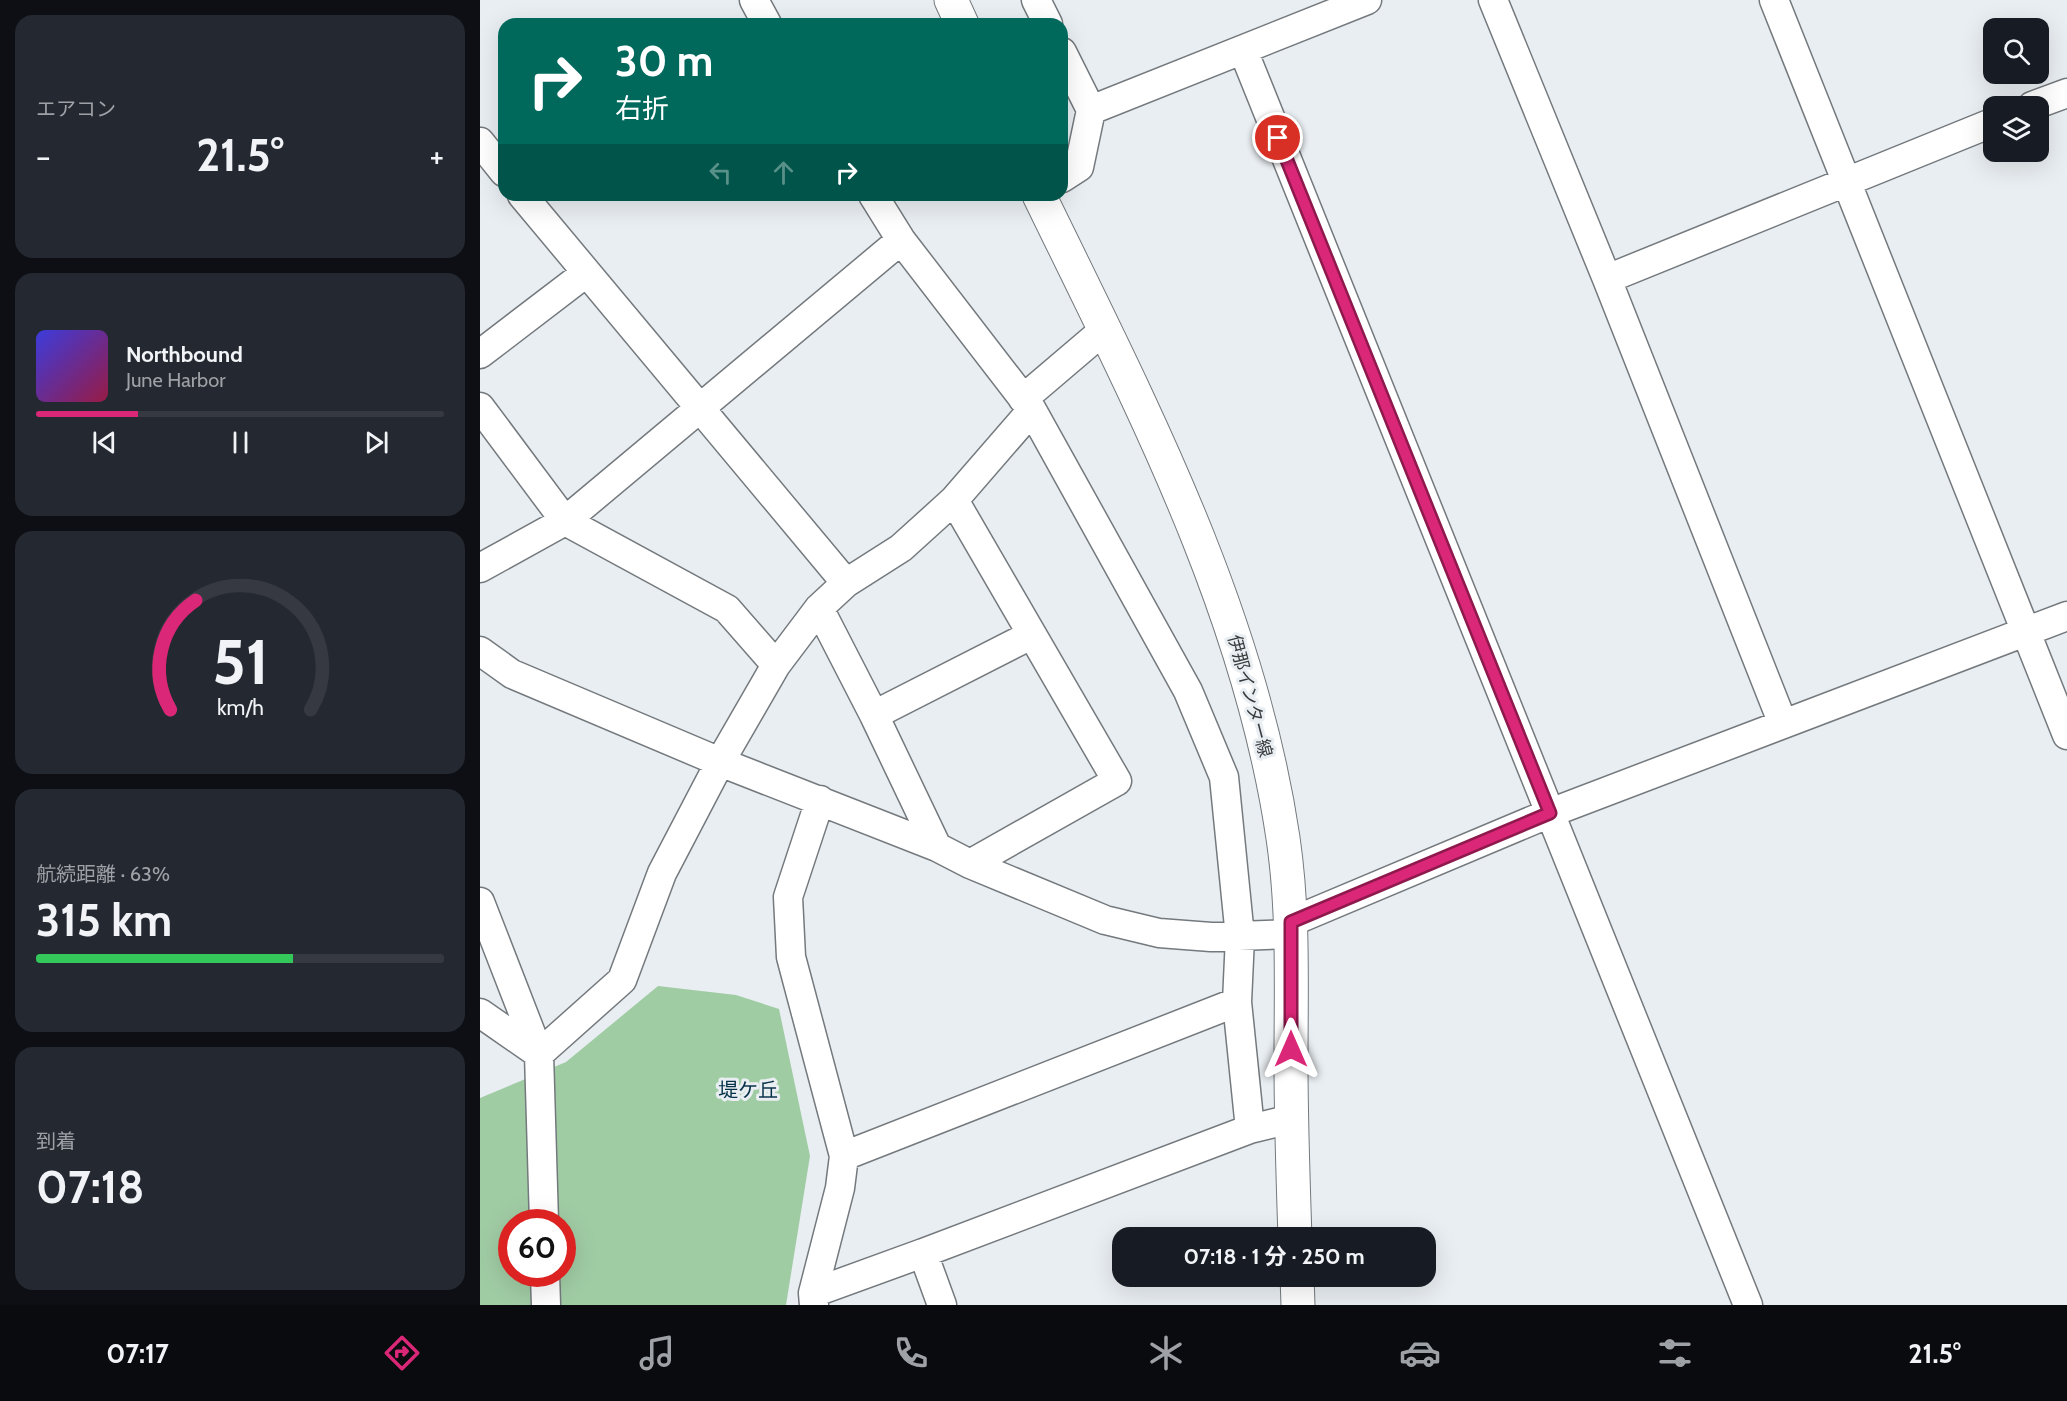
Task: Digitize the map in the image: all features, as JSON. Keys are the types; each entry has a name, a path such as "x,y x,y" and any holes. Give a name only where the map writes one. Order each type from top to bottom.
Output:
{"main road":[{"path":"951,0 959,18"},
{"name":"伊那インター線","path":"1042,201 1202,544 1240,648 1267,756 1283,838 1291,928 1291,1119 1295,1227"},
{"path":"1297,1287 1298,1305"}],"street":[{"path":"754,0 764,18"},
{"path":"1036,0 1045,18"},
{"path":"1091,110 1367,0"},
{"path":"1493,0 1607,279 1783,724"},
{"path":"1774,0 2067,735"},
{"path":"1243,50 1748,1305"},
{"path":"1068,64 1091,110 1079,167 1068,174"},
{"path":"2049,100 2067,93"},
{"path":"1607,279 1846,180 1983,126"},
{"path":"480,142 498,164"},
{"path":"527,201 846,583"},
{"path":"877,201 901,240 1028,405 1188,691 1224,777 1240,937 1237,1002 1250,1129"},
{"path":"481,560 565,521 901,240"},
{"path":"480,354 586,273"},
{"path":"539,1054 622,980 662,873 720,762 776,665 819,608 846,583 901,548 954,500 1028,405 1104,330"},
{"path":"480,407 565,521 727,609 776,665"},
{"path":"954,500 1117,781 969,864"},
{"path":"819,608 874,715 937,847"},
{"path":"480,651 512,674 720,762 937,847 969,864 1105,920 1160,933 1240,937 1291,928 1550,813 2067,616"},
{"path":"874,715 1031,635"},
{"path":"813,1299 840,1188 844,1156 791,957 788,897 820,800"},
{"path":"480,902 539,1054 544,1209"},
{"path":"844,1156 1237,1002"},
{"path":"480,1013 539,1054"},
{"path":"813,1299 923,1253 1250,1129 1291,1119"},
{"path":"923,1253 942,1305"},
{"path":"545,1287 546,1305"}],"green space":[{"path":"658,986 736,995 779,1009 810,1156 786,1305 480,1305 480,1098 566,1062"}],"district":[{"name":"堤ケ丘","path":"748,1090"}],"route":[{"path":"1278,138 1550,813 1291,922 1291,1049"}]}
